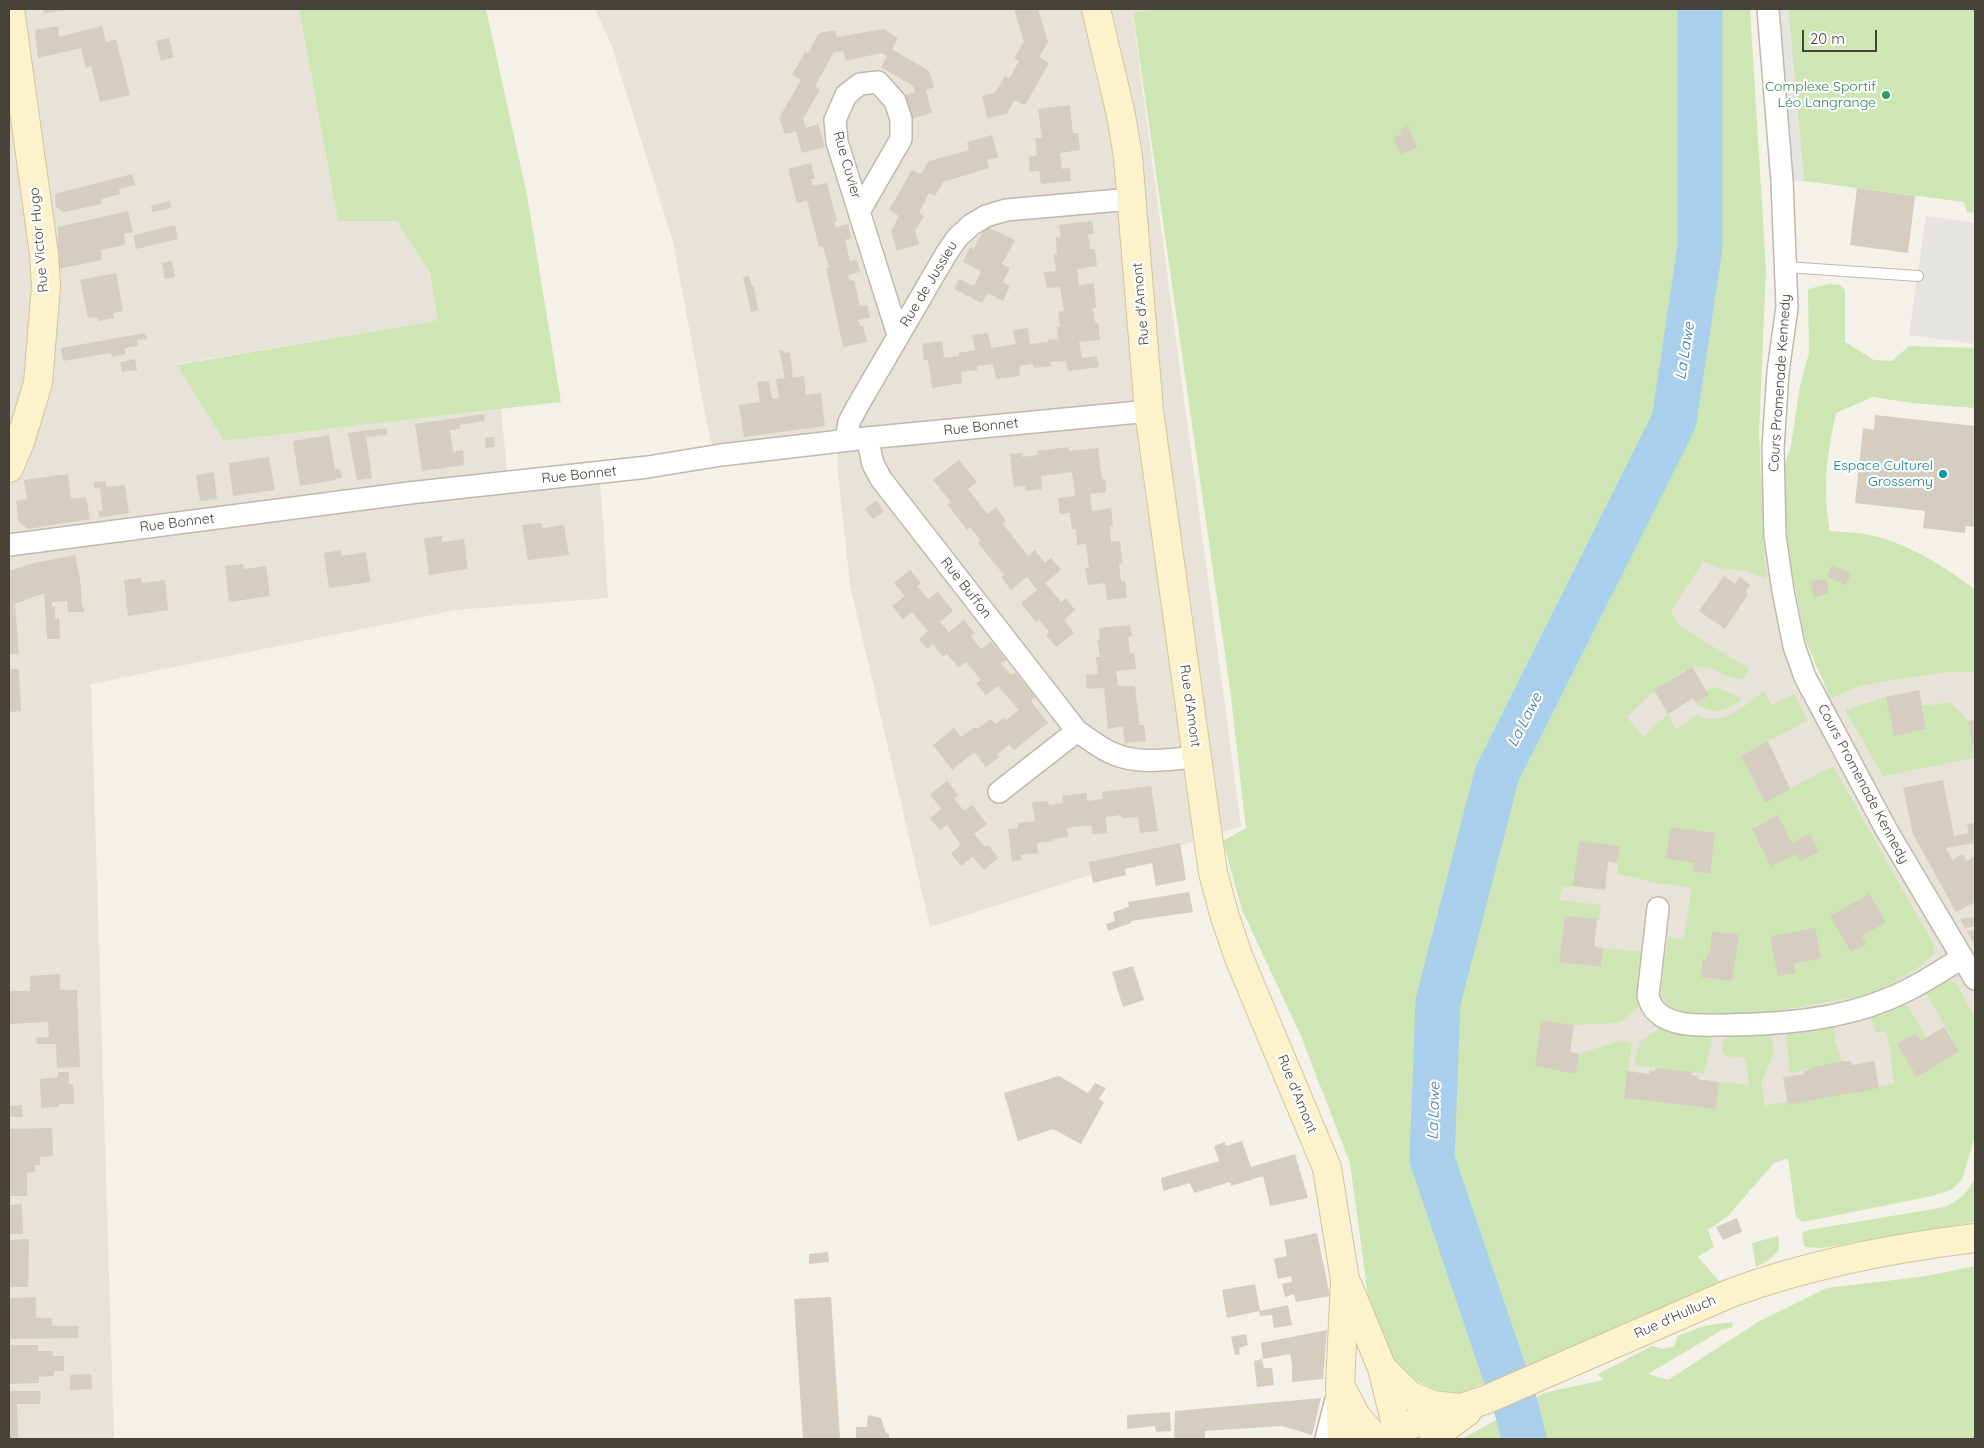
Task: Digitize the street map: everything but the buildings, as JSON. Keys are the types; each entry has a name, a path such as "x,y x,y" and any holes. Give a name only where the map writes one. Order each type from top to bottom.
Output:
{"street":[{"name":"Rue Victor Hugo","path":"9,468 20,442 38,383 46,286 44,254 10,9"},
{"name":"Rue d'Amont","path":"1096,9 1121,115 1132,199 1150,411 1213,873 1225,917 1240,958 1327,1168 1345,1280 1340,1386 1342,1439"},
{"name":"Cours Promenade Kennedy","path":"1768,9 1782,181 1787,307 1778,372 1773,448 1775,536 1794,646 1805,677 1886,829 1975,979"},
{"name":"Rue Cuvier","path":"860,210 901,139 901,119 895,101 878,82 860,84 846,95 835,120 837,142 898,335"},
{"name":"Rue de Jussieu","path":"846,440 849,422 898,335 946,254 957,238 971,225 986,216 1006,210 1132,199"},
{"name":"Rue Bonnet","path":"9,545 409,493 648,468 720,455 846,440 1150,411"},
{"name":"Rue Buffon","path":"867,438 873,464 881,479 1077,731 1097,745 1115,754 1135,760 1197,757"},
{"path":"999,792 1077,731"},
{"path":"1658,908 1648,996 1651,1005 1657,1013 1681,1023 1710,1025 1777,1024 1832,1016 1887,1000 1926,981 1962,958"},
{"name":"Rue d'Hulluch","path":"1390,1438 1406,1426 1472,1404 1534,1379 1731,1293 1766,1280 1803,1269 1870,1255 1975,1238"},
{"path":"1345,1280 1382,1368 1390,1438"},
{"path":"1382,1368 1409,1395 1433,1405 1472,1404"},
{"path":"1340,1386 1356,1416 1390,1438"},
{"path":"1326,1439 1340,1386"},
{"path":"1434,1439 1472,1404"}],"lane":[{"path":"1786,267 1918,276"}],"shaded area":[{"path":"9,9 299,9 338,221 396,221 430,273 438,320 178,364 224,441 501,409 508,482 599,473 603,519 608,598 456,610 91,684 114,1439 9,1439"},
{"path":"595,9 1160,9 1133,18 1241,826 930,927 850,585 837,465 838,442 721,455 710,440 673,242 612,47"},
{"path":"1768,9 1788,9 1804,181 1782,181"},
{"path":"1926,216 1975,223 1975,344 1909,335"},
{"path":"1773,473 1810,686 1883,682 1947,672 1975,673 1975,1130 1788,1158 1774,1163 1749,1191 1514,1148 1542,896 1614,730 1680,627 1671,614 1681,595 1741,494 1762,475"}],"green space":[{"path":"299,9 486,9 527,195 561,402 224,441 177,365 438,320 430,273 396,221 338,221"},
{"path":"1158,9 1750,9 1766,269 1759,432 1764,556 1767,579 1746,571 1718,568 1704,561 1681,595 1671,614 1681,627 1748,668 1746,674 1743,678 1734,679 1708,667 1689,669 1670,680 1627,717 1643,737 1668,714 1676,730 1696,715 1715,719 1733,714 1764,691 1772,705 1794,694 1808,720 1741,756 1764,802 1833,766 1932,942 1935,948 1934,954 1923,964 1886,987 1857,997 1747,1016 1682,1012 1669,1005 1663,998 1663,978 1668,937 1684,939 1691,891 1688,887 1656,883 1618,874 1617,863 1620,846 1580,841 1573,886 1563,887 1559,900 1601,905 1599,920 1565,916 1559,962 1600,967 1603,948 1645,952 1637,1009 1620,1023 1574,1025 1541,1020 1535,1066 1576,1073 1579,1054 1622,1040 1632,1043 1624,1098 1716,1109 1719,1082 1749,1085 1745,1058 1726,1056 1722,1053 1723,1042 1729,1036 1767,1034 1772,1038 1774,1053 1761,1084 1765,1106 1788,1101 1789,1105 1894,1084 1886,1031 1875,1033 1870,1015 1902,1004 1908,1006 1927,1038 1921,1041 1916,1033 1897,1044 1917,1077 1959,1051 1926,991 1946,978 1956,984 1975,1017 1975,1136 1962,1180 1951,1190 1932,1196 1803,1222 1796,1217 1788,1158 1774,1163 1727,1217 1708,1230 1714,1247 1698,1257 1720,1282 1461,1393 1436,1390 1407,1376 1389,1359 1369,1303 1350,1163 1301,1036 1242,910 1223,841 1246,828 1230,689 1133,13"},
{"name":"Complexe Sportif Léo Langrange","path":"1788,9 1975,9 1975,213 1967,212 1964,202 1804,181"},
{"path":"1829,284 1840,285 1845,290 1845,342 1874,360 1892,361 1909,346 1975,348 1975,408 1912,403 1873,397 1836,413 1828,458 1826,500 1830,531 1865,534 1894,542 1922,554 1975,590 1975,673 1947,672 1883,682 1860,686 1831,698 1805,640 1785,534 1783,469 1791,446 1800,386 1809,353 1808,289"},
{"path":"1718,687 1742,699 1719,711 1702,708 1696,703 1709,695 1706,690"},
{"path":"1886,697 1894,736 1926,729 1922,706 1951,702 1968,721 1975,758 1883,776 1845,710"},
{"path":"1834,1023 1835,1041 1842,1061 1790,1073 1786,1038 1789,1031"},
{"path":"1659,1028 1708,1035 1712,1041 1704,1074 1634,1065 1640,1042"},
{"path":"1975,1178 1975,1222 1823,1248 1805,1247 1802,1237 1803,1232 1808,1230 1945,1207 1963,1195"},
{"path":"1778,1236 1779,1250 1769,1260 1756,1267 1752,1243"},
{"path":"1975,1266 1975,1439 1462,1439 1544,1393 1603,1380 1598,1374 1652,1346 1663,1349 1674,1346 1678,1336 1703,1326 1732,1322 1733,1327 1722,1330 1648,1374 1668,1380 1758,1322 1827,1288 1927,1276"}],"waterway":[{"name":"La Lawe","path":"1524,1439 1517,1410 1432,1159 1438,1002 1497,774 1674,421 1700,247 1700,9"}],"place":[{"name":"Complexe Sportif Léo Langrange","path":"1886,95"},
{"name":"Espace Culturel Grossemy","path":"1943,474"}]}
